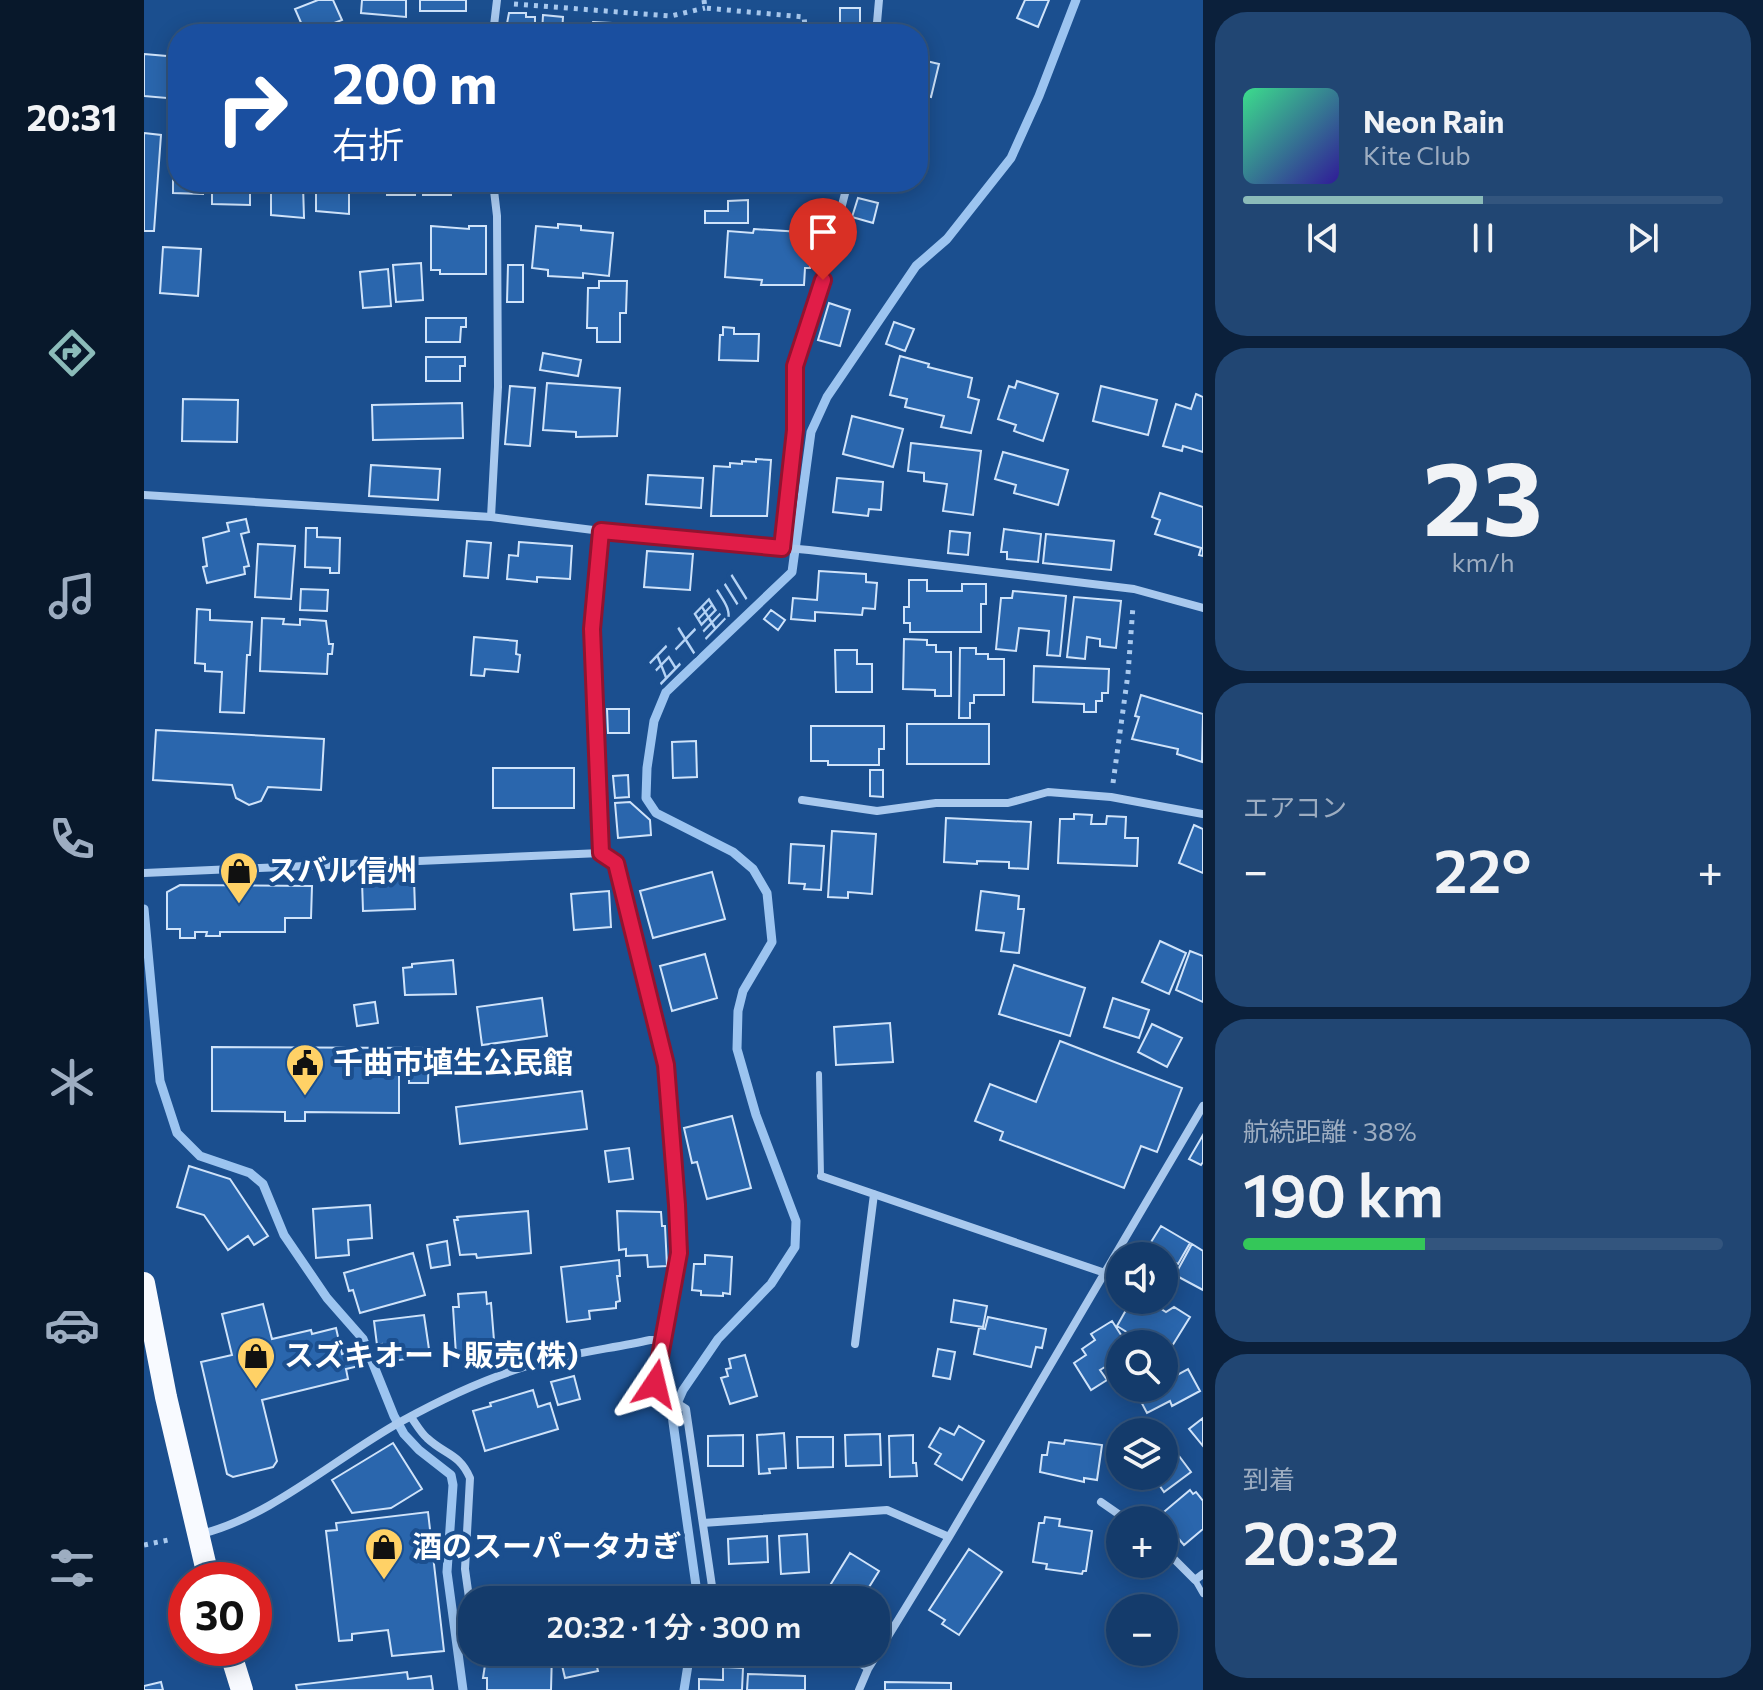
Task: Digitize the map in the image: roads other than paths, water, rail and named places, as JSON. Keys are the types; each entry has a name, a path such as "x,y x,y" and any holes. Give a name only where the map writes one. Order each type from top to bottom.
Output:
{"highway":[{"path":"144,1283 188,1537 200,1562"},
{"path":"235,1666 242,1690"}],"street":[{"path":"877,24 879,0"},
{"path":"494,24 497,1"},
{"path":"491,517 498,387 494,192"},
{"path":"784,548 795,430 795,366 816,305 845,192"},
{"path":"144,495 491,517 601,531 809,550 1134,589 1203,608"},
{"path":"601,531 592,629 601,853"},
{"path":"802,800 877,811 936,803 1008,803 1048,792 1111,797 1203,814"},
{"path":"144,873 601,853 616,863 666,1065 679,1253 655,1384 667,1397 686,1409 712,1586"},
{"path":"859,1690 868,1669 1203,1106"},
{"path":"821,1176 1105,1273"},
{"path":"855,1344 874,1194"},
{"path":"188,1537 219,1530 259,1510 408,1418 525,1366 650,1340 663,1340"},
{"path":"408,1418 425,1437 454,1454 465,1465 470,1478 465,1569 467,1586"},
{"path":"1101,1502 1107,1506"},
{"path":"703,1523 887,1510 949,1537"},
{"path":"1178,1560 1199,1577"}],"lane":[{"path":"819,1074 821,1176"},
{"path":"1199,1577 1203,1594"},
{"path":"863,1666 868,1669"}],"waterway":[{"name":"五十里川","path":"696,1586 672,1415 683,1390 718,1339 771,1284 795,1247 796,1221 756,1115 737,1049 738,1011 743,991 772,942 767,893 753,869 733,852 656,813 646,798 654,721 666,692 792,572 811,432 827,397 916,266 947,239 1011,158 1076,0"},
{"path":"144,909 160,1081 177,1133 200,1156 250,1173 263,1184 284,1235 327,1298 363,1339 404,1434 451,1475 453,1485 447,1572 463,1690"},
{"name":"五十里川","path":"684,1690 688,1666"}],"place":[{"name":"スバル信州","path":"239,905"},
{"name":"千曲市埴生公民館","path":"305,1097"},
{"name":"スズキオート販売(株)","path":"256,1390"},
{"name":"酒のスーパータカぎ","path":"384,1581"}]}
